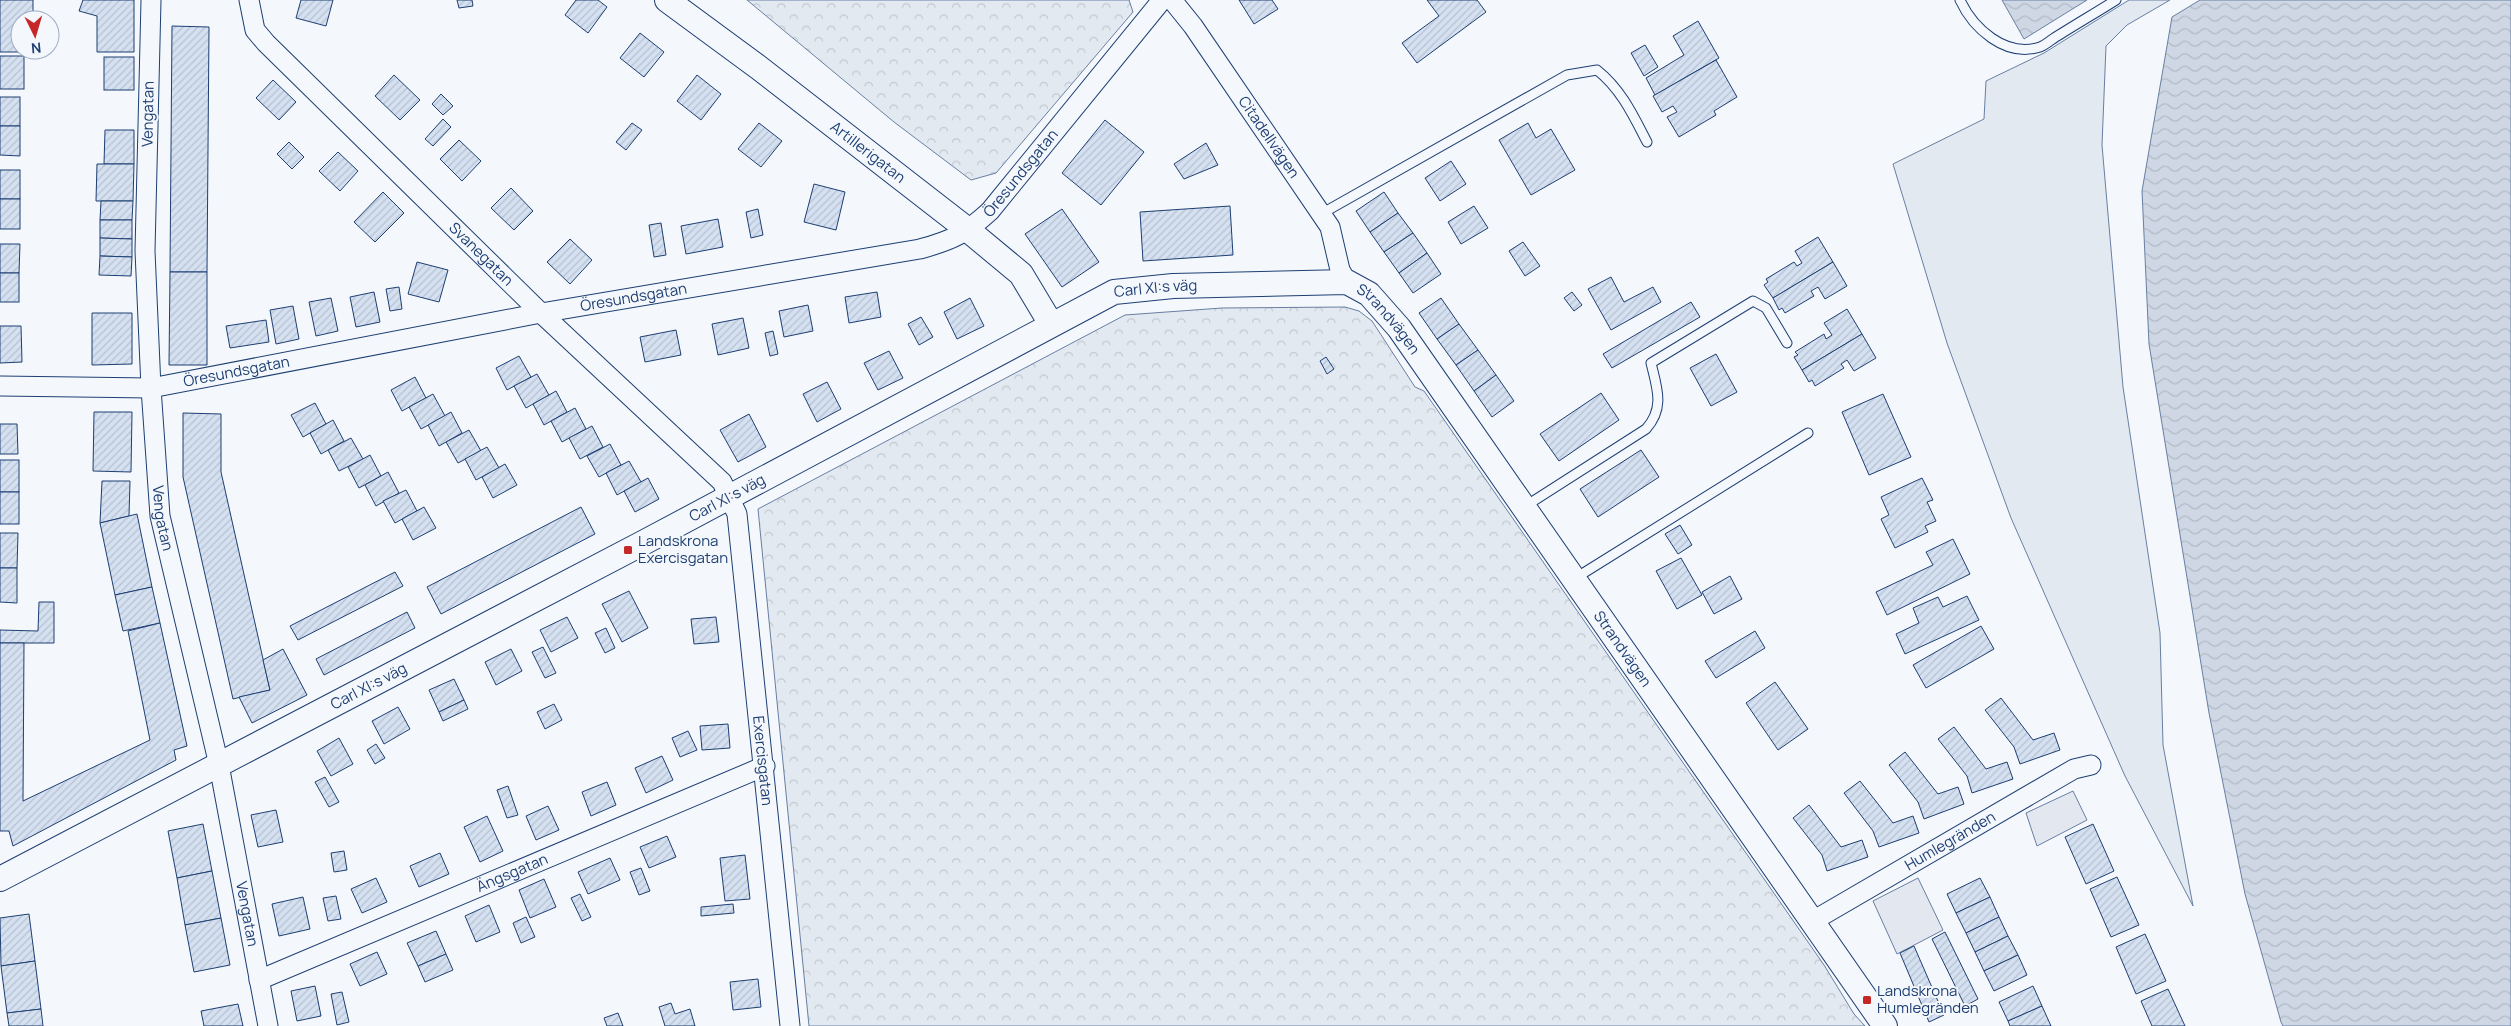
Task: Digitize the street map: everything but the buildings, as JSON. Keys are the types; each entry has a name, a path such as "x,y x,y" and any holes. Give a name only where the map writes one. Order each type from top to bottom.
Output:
{"street":[{"name":"Vengatan","path":"151,0 145,251 151,388 160,516 219,765 268,1026"},
{"name":"Svanegatan","path":"249,0 255,30 266,44 541,313 718,478 730,496"},
{"name":"Artillerigatan","path":"667,0 758,67 968,230 1021,274 1051,324"},
{"name":"Öresundsgatan","path":"0,386 151,388 541,313 920,249 953,240 990,211 1162,0"},
{"name":"Citadellvägen","path":"1172,0 1194,26 1330,227 1340,270 1347,282"},
{"name":"Carl XI:s väg","path":"0,879 1114,292 1136,288 1226,284 1347,282"},
{"name":"Strandvägen","path":"1347,282 1369,294 1400,328 1885,1026"},
{"name":"Exercisgatan","path":"730,496 738,514 790,1026"},
{"name":"Humlegränden","path":"1811,922 2074,769 2091,765"},
{"name":"Ängsgatan","path":"259,980 765,766"}],"lane":[{"path":"1960,0 1966,14 1982,32 2008,46 2040,47 2116,0"},
{"path":"1321,214 1567,75 1597,70 1611,81 1625,101 1647,142"},
{"path":"1524,508 1646,429 1656,418 1659,405 1650,363 1753,301 1766,308 1787,343"},
{"path":"1574,579 1808,432"}],"green space":[{"path":"747,0 1129,0 1133,12 996,173 971,180 894,122"},
{"path":"2129,0 2170,0 2127,25 2106,46 2102,145 2123,387 2160,633 2163,745 2193,906 2125,776 2011,518 1947,343 1893,164 1984,119 1986,81 2044,53"},
{"path":"1345,307 1359,311 1372,321 1415,387 1424,391 1824,965 1854,1014 1865,1026 809,1026 758,509 1125,315 1222,308"}],"shaded area":[{"path":"2073,791 2087,820 2037,846 2026,813"},
{"path":"1918,878 1943,930 1897,954 1873,901"}],"water":[{"path":"2002,0 2087,0 2024,39"},
{"path":"2200,0 2511,0 2511,1026 2283,1026 2281,1022 2245,894 2209,713 2149,344 2142,191 2172,17"}],"place":[{"name":"Landskrona Exercisgatan","path":"628,550"},
{"name":"Landskrona Humlegränden","path":"1867,1000"}]}
